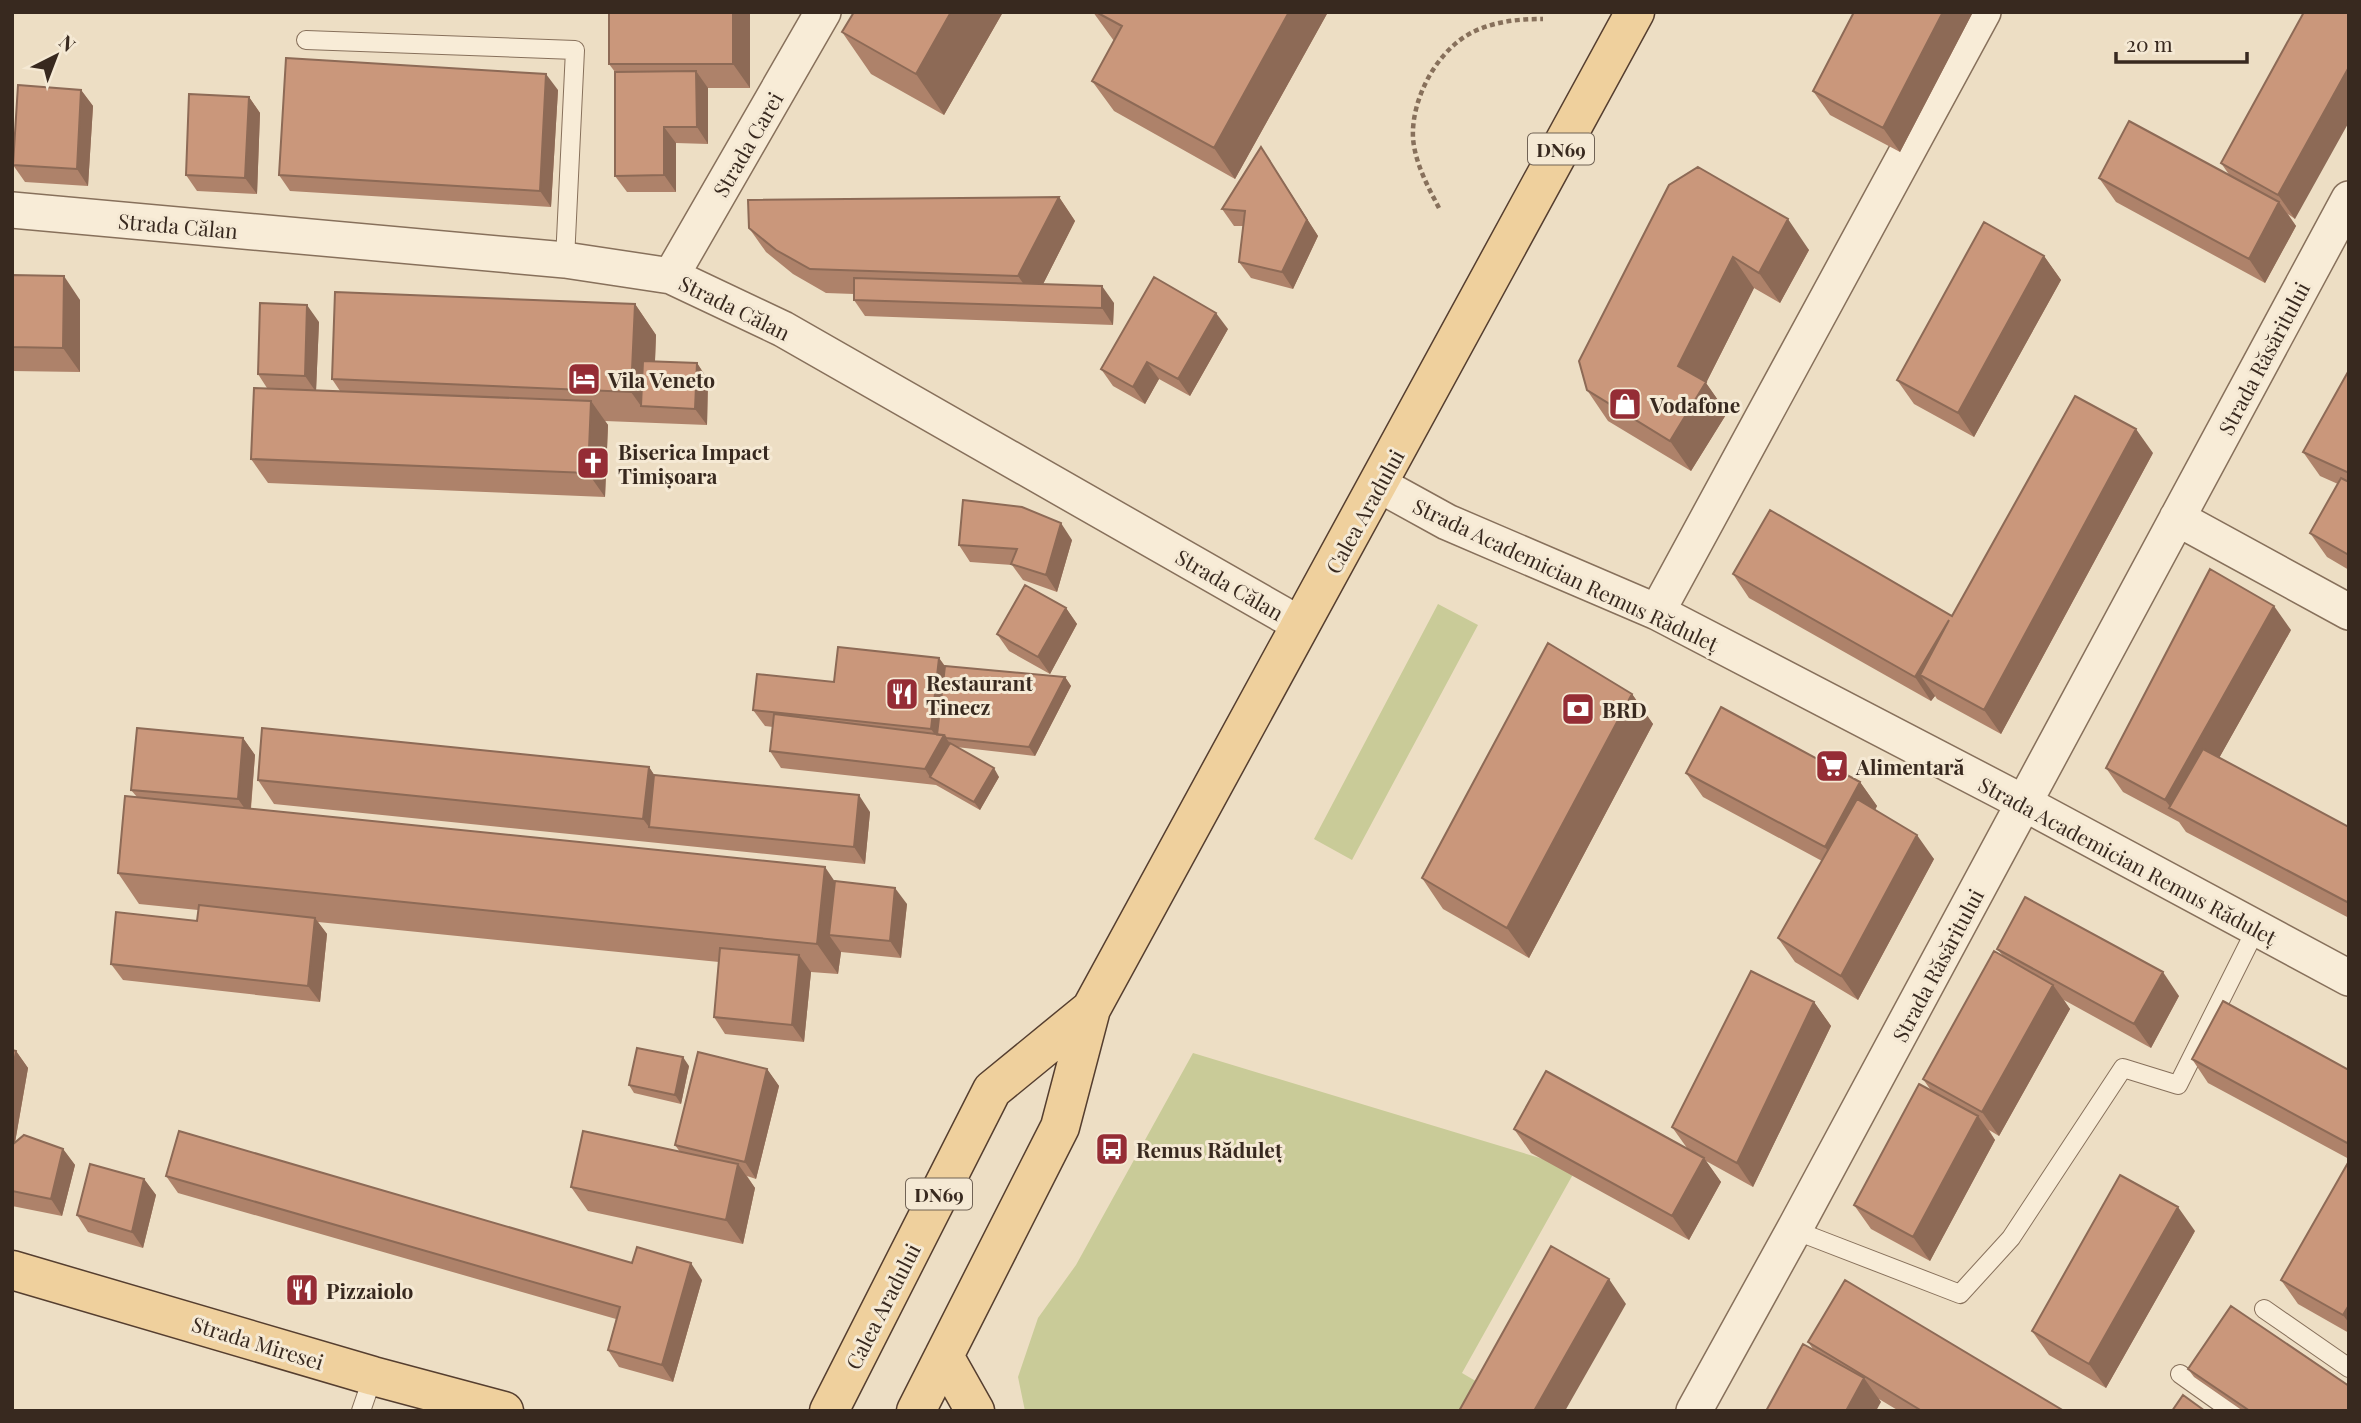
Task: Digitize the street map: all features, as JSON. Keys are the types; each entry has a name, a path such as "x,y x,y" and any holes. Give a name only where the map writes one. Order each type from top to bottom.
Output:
{"main road":[{"name":"Calea Aradului","path":"916,1411 1060,1127 1091,1009 1635,12"},
{"name":"Calea Aradului","path":"829,1411 992,1090 1091,1009"},
{"name":"Strada Miresei","path":"12,1270 367,1393 504,1411"},
{"path":"944,1356 975,1411"}],"street":[{"name":"Strada Carei","path":"671,276 823,12"},
{"path":"1657,612 1983,12"},
{"name":"Strada Răsăritului","path":"1694,1411 2349,199"},
{"name":"Strada Călan","path":"12,210 565,260 671,276 783,328 1301,625"},
{"name":"Strada Academician Remus Răduleț","path":"1378,484 1447,522 1657,612 2024,803 2349,978"},
{"path":"2177,518 2349,612"}],"lane":[{"path":"306,40 575,50 565,260"},
{"path":"1794,1230 1960,1294 2011,1237 2123,1068 2178,1085 2256,929"},
{"path":"2264,1309 2349,1368"},
{"path":"2180,1374 2232,1411"}],"path":[{"path":"1439,208 1424,180 1413,138 1418,96 1439,58 1473,32 1514,19 1543,19"}],"green space":[{"path":"1438,604 1478,625 1352,860 1314,839"},
{"path":"1193,1053 1576,1169 1462,1373 1527,1411 1025,1411 1018,1377 1038,1318 1076,1265"}],"building":[{"path":"609,12 733,12 733,64 609,64"},
{"path":"854,12 951,12 916,74 842,32"},
{"path":"1096,12 1289,12 1214,148 1092,81 1122,26"},
{"path":"1854,12 1943,12 1883,128 1813,91"},
{"path":"2304,12 2349,12 2349,67 2278,195 2221,163"},
{"path":"286,58 546,74 540,191 279,175"},
{"path":"696,71 697,127 664,127 664,175 615,176 615,72"},
{"path":"18,85 81,90 77,169 13,165"},
{"path":"189,94 249,97 245,178 186,175"},
{"path":"2129,121 2279,202 2249,259 2099,178"},
{"path":"1261,147 1307,220 1282,272 1239,262 1245,211 1222,209"},
{"path":"1698,167 1788,219 1759,273 1733,257 1678,366 1706,382 1670,441 1587,390 1579,361 1669,185"},
{"path":"1059,197 1018,276 810,269 776,250 749,228 748,200"},
{"path":"1984,222 2044,256 1958,413 1897,380"},
{"path":"12,275 64,276 63,348 12,347"},
{"path":"1154,277 1216,313 1178,379 1147,362 1133,387 1101,369"},
{"path":"854,278 1102,286 1102,308 854,300"},
{"path":"335,292 635,304 631,392 332,379"},
{"path":"260,303 307,305 305,376 258,374"},
{"path":"643,361 697,363 695,409 641,406"},
{"path":"2349,370 2349,473 2303,452"},
{"path":"254,388 591,401 588,473 251,459"},
{"path":"2075,396 2136,429 1984,710 1920,675 1949,620 1915,677 1733,574 1770,510 1952,616"},
{"path":"2341,478 2349,482 2349,555 2310,533"},
{"path":"963,500 1022,507 1061,523 1046,575 1011,564 1017,549 959,545"},
{"path":"2210,569 2274,606 2165,800 2106,768"},
{"path":"1025,585 1066,608 1038,657 997,634"},
{"path":"1548,643 1632,694 1507,928 1422,878"},
{"path":"838,647 939,658 931,729 753,710 757,674 834,682"},
{"path":"945,666 1065,677 1029,747 937,735"},
{"path":"1721,707 1860,782 1825,847 1686,773"},
{"path":"774,714 944,735 925,769 770,751"},
{"path":"137,728 243,738 238,799 131,790"},
{"path":"262,728 649,767 643,819 258,780"},
{"path":"950,743 994,768 974,802 930,777"},
{"path":"2203,749 2349,827 2349,903 2169,808"},
{"path":"654,775 859,795 854,847 649,827"},
{"path":"125,796 825,867 817,944 118,873"},
{"path":"1857,799 1917,835 1841,976 1778,938"},
{"path":"835,881 895,888 890,941 829,935"},
{"path":"2025,897 2163,972 2134,1024 1997,949"},
{"path":"199,905 315,918 308,986 111,964 116,912 197,921"},
{"path":"720,948 799,955 792,1025 714,1017"},
{"path":"1994,951 2053,985 1982,1112 1923,1079"},
{"path":"1751,971 1814,1002 1737,1163 1672,1127"},
{"path":"2223,1001 2349,1070 2349,1144 2192,1059"},
{"path":"637,1048 683,1057 675,1095 629,1085"},
{"path":"12,1050 16,1051 12,1075"},
{"path":"698,1052 767,1069 745,1162 675,1145"},
{"path":"1546,1071 1704,1158 1672,1216 1514,1129"},
{"path":"1919,1084 1978,1116 1913,1237 1854,1205"},
{"path":"179,1131 632,1263 637,1247 691,1263 662,1365 608,1350 620,1307 166,1176"},
{"path":"583,1131 738,1164 726,1220 571,1187"},
{"path":"24,1135 63,1149 51,1199 12,1191 12,1145"},
{"path":"2349,1161 2349,1305 2343,1315 2281,1280"},
{"path":"90,1164 144,1179 132,1232 77,1215"},
{"path":"2120,1175 2178,1207 2089,1364 2032,1331"},
{"path":"1551,1246 1609,1279 1534,1411 1459,1411"},
{"path":"1845,1280 2064,1411 1922,1411 1808,1342"},
{"path":"2231,1306 2349,1386 2349,1411 2250,1411 2188,1369"},
{"path":"1803,1344 1864,1378 1846,1411 1766,1411"},
{"path":"2183,1395 2205,1411 2172,1411"}],"place":[{"name":"Vila Veneto","path":"584,379"},
{"name":"Vodafone","path":"1625,404"},
{"name":"Biserica Impact Timișoara","path":"593,463"},
{"name":"Restaurant Tinecz","path":"902,694"},
{"name":"BRD","path":"1578,709"},
{"name":"Alimentară","path":"1832,766"},
{"name":"Remus Răduleț","path":"1112,1149"},
{"name":"Pizzaiolo","path":"302,1290"}]}
